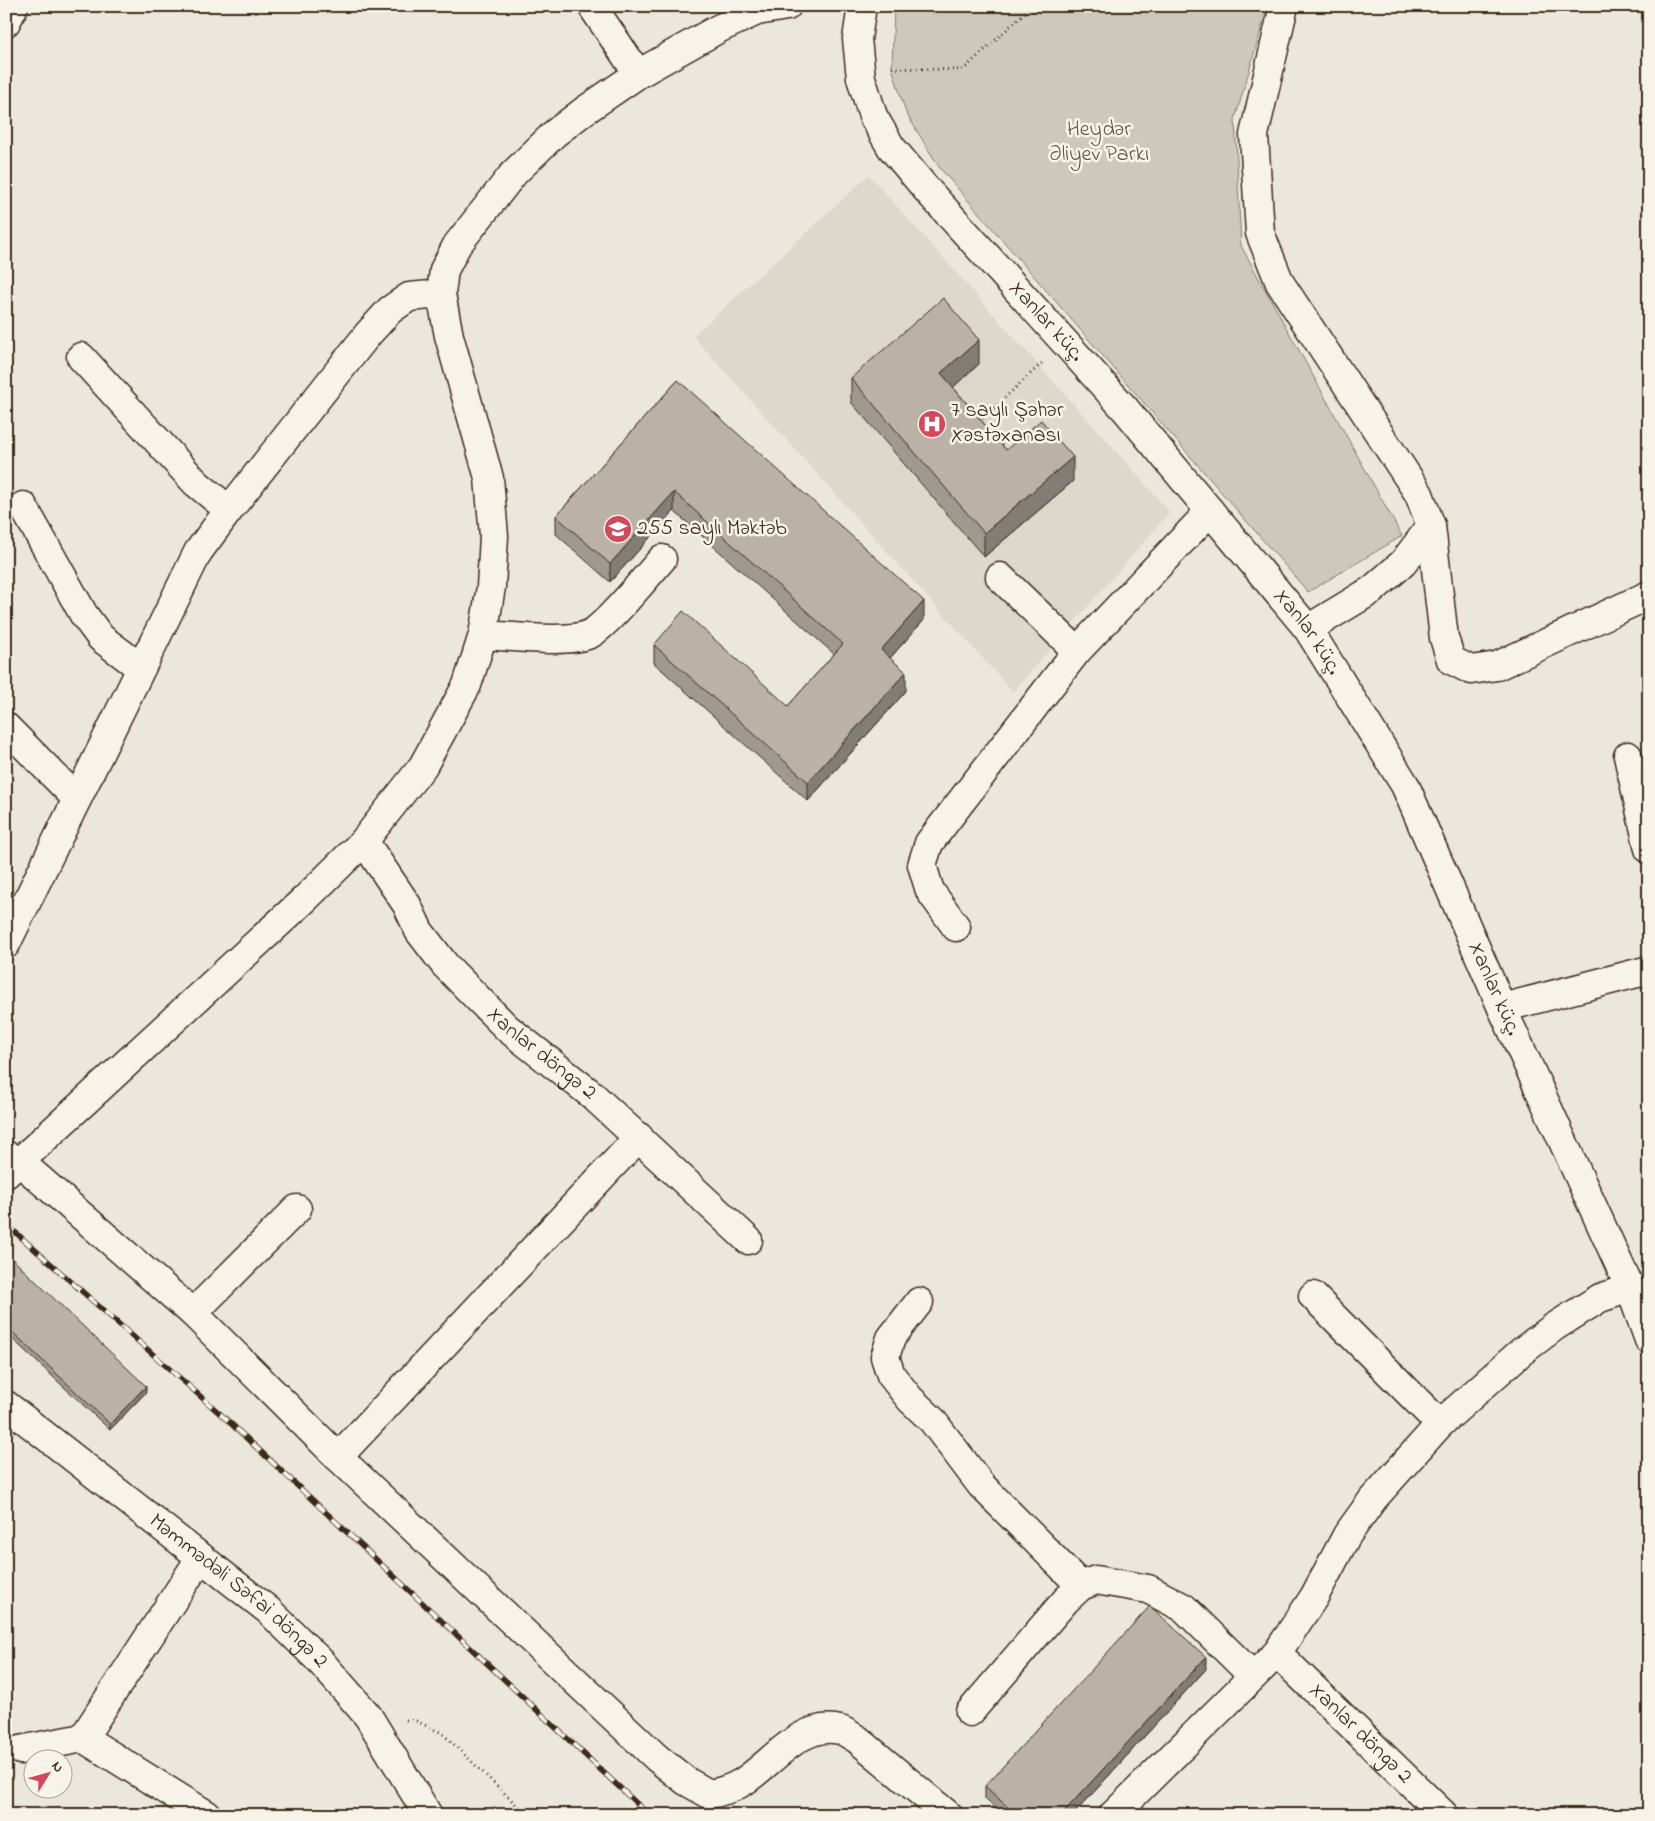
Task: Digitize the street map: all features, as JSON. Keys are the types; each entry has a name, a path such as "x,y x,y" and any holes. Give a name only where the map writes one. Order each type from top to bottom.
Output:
{"street":[{"path":"6,22 14,6"},
{"path":"592,6 638,74"},
{"path":"787,6 756,8 638,74 554,134 514,173 457,245 444,270 441,294 449,336 490,478 494,536 491,587 483,635 467,685 423,766 364,841 305,900 11,1164 193,1312 338,1457 657,1758 686,1781 709,1794 726,1791 743,1782 800,1737 819,1729 840,1730 857,1739 948,1815"},
{"name":"Xanlar küç.","path":"862,6 856,40 861,78 873,116 891,147 927,190 1126,410 1308,629 1405,785 1502,1008 1630,1288 1649,1340"},
{"path":"1284,6 1254,135 1260,233 1280,282 1419,494 1431,526 1444,638 1450,660 1471,670 1497,666 1649,595"},
{"path":"6,944 198,552 368,334 390,310 409,297 441,294"},
{"path":"81,357 196,483 229,510"},
{"path":"23,506 84,615 101,638 141,668"},
{"path":"956,927 930,891 927,882 922,865 929,843 1077,651 1210,511"},
{"path":"1308,629 1372,590 1403,563 1431,526"},
{"path":"483,635 568,638 590,634 602,624 662,559"},
{"path":"1000,577 1077,651"},
{"path":"6,727 77,799"},
{"path":"1628,756 1649,849"},
{"name":"Xanlar döngə 2","path":"364,841 407,906 419,931 445,965 507,1028 591,1094 748,1240"},
{"path":"1502,1008 1649,970"},
{"path":"338,1457 639,1137"},
{"path":"193,1312 297,1209"},
{"path":"1113,1815 1277,1653 1314,1597 1347,1535 1374,1499 1440,1424 1521,1352 1554,1327 1600,1298 1630,1288"},
{"path":"1313,1296 1440,1424"},
{"path":"920,1302 890,1338 885,1357 891,1375 910,1399 932,1420 981,1485 1081,1586"},
{"name":"Məmmədəli Səfai döngə 2","path":"6,1405 268,1610 320,1660 368,1716 428,1815"},
{"path":"83,1738 201,1557"},
{"path":"970,1712 1066,1600 1081,1586 1096,1580 1148,1589 1184,1608 1253,1676"},
{"name":"Xanlar döngə 2","path":"1277,1653 1444,1815"},
{"path":"20,1750 83,1738 207,1815"}],"path":[{"path":"892,68 962,70 1032,6"},
{"path":"976,424 1065,342"},
{"path":"368,1716 416,1721 442,1733 527,1815"}],"shaded area":[{"name":"7 saylı Şəhər Xəstəxanası","path":"869,175 1170,512 1013,692 693,336"}],"green space":[{"name":"Heydər Əliyev Parkı","path":"894,6 1268,6 1235,119 1241,246 1402,536 1308,592 939,167 906,113 892,68"}],"building":[{"path":"943,298 979,340 941,373 1006,450 1041,420 1073,457 984,533 851,378"},
{"path":"678,380 924,601 881,650 906,672 808,782 654,645 683,611 788,706 843,644 674,492 610,564 556,516"},
{"path":"6,1253 146,1386 110,1424 6,1326"},
{"path":"1150,1606 1206,1657 1061,1815 1016,1815 985,1786"}],"railway":[{"path":"6,1224 226,1419 649,1815"}],"place":[{"name":"7 saylı Şəhər Xəstəxanası","path":"932,424"},
{"name":"255 saylı Məktəb","path":"618,529"}]}
